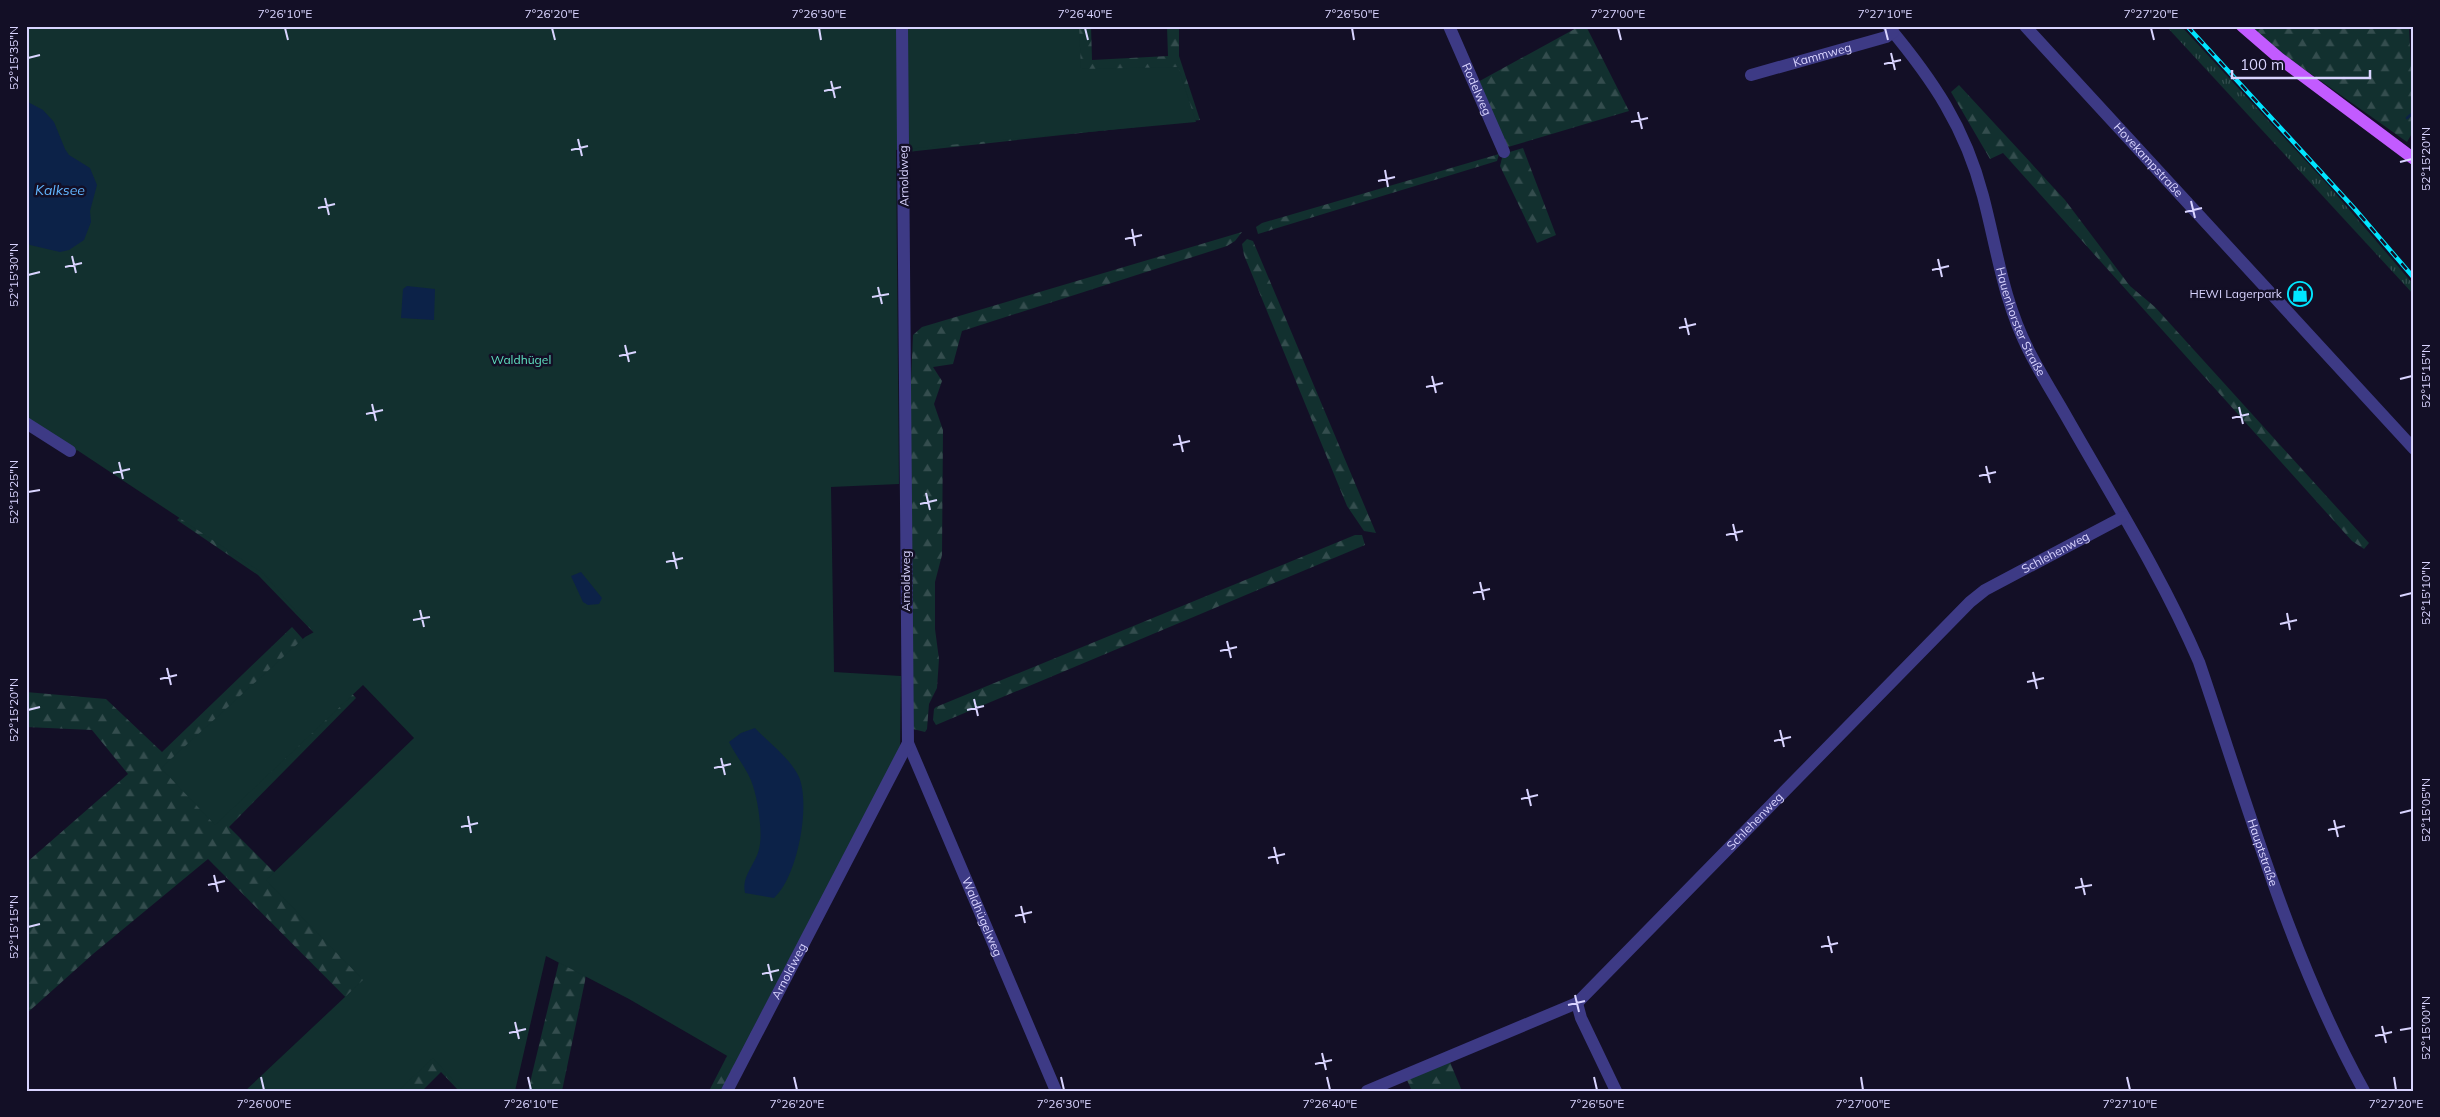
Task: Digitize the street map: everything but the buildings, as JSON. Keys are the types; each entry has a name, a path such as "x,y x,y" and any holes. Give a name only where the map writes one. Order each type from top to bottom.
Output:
{"main road":[{"path":"2242,26 2279,58 2414,159"}],"street":[{"name":"Arnoldweg","path":"727,1091 908,743 902,26"},
{"name":"Rodelweg","path":"1449,26 1504,152"},
{"name":"Hovekampstraße","path":"2025,26 2414,449"},
{"name":"Kammweg","path":"1751,75 1886,37 1890,29"},
{"name":"Hauenhorster Straße","path":"1890,29 1916,59 1945,100 1966,146 1982,194 2007,300 2029,351 2175,608"},
{"path":"26,423 70,451"},
{"name":"Schlehenweg","path":"1367,1091 1577,1003 1970,602 1985,590 2123,517"},
{"name":"Hauptstraße","path":"2175,608 2199,662 2301,957 2328,1019 2364,1091"},
{"name":"Waldhügelweg","path":"908,743 1056,1091"},
{"path":"1577,1003 1581,1018 1616,1091"}],"green space":[{"name":"Waldhügel","path":"26,26 1079,26 1081,69 1178,67 1196,122 896,150 899,484 831,487 834,672 901,676 900,749 736,1061 629,999 546,956 515,1091 463,1091 433,1058 398,1091 245,1091 363,980 266,880 414,738 363,685 215,825 161,768 305,637 314,632 264,574 77,450 70,457 26,426"},
{"path":"1065,26 1091,26 1092,60 1168,56 1167,26 1179,26 1179,56 1200,120 907,152 906,140 1153,69 1069,69"},
{"path":"1580,26 1586,26 1629,111 1508,147 1476,83"},
{"path":"2166,26 2181,26 2329,186 2414,285 2414,295"},
{"path":"2250,26 2409,26 2414,130 2407,142 2283,54"},
{"path":"1959,85 2065,200 2130,286 2155,307 2369,543 2364,549 2352,541 2003,153 1990,159 1951,92"},
{"path":"1523,148 1556,235 1537,243 1500,166 1503,154"},
{"path":"1499,154 1497,161 1258,234 1256,227 1262,223"},
{"path":"1242,232 1235,241 1227,246 962,331 953,364 933,367 942,381 934,404 943,430 942,555 935,582 935,629 939,659 937,688 929,704 927,729 925,732 913,729 910,403 913,335 922,327"},
{"path":"1247,239 1253,241 1376,533 1364,531 1347,506 1244,255 1242,244"},
{"path":"185,513 190,513 261,563 333,626 417,533 422,530 426,539 424,549 397,594 393,606 394,619 385,631 386,638 396,637 405,642 399,667 426,702 451,709 611,884 615,895 603,932 591,933 585,981 562,1091 528,1091 563,945 565,889 421,739 432,726 429,722 421,732 414,734 409,731 258,575 177,520"},
{"path":"1355,535 1362,535 1365,545 936,725 933,720 936,707"},
{"path":"292,627 356,698 229,827 493,1091 459,1091 441,1072 422,1091 385,1091 413,1065 208,859 93,954 26,1014 26,863 128,774 92,730 26,727 26,692 106,699 162,752"},
{"path":"743,1025 755,1028 722,1091 709,1091"},
{"path":"1450,1062 1462,1091 1412,1091 1407,1080"}],"water":[{"name":"Kalksee","path":"26,101 43,110 54,122 69,155 90,168 97,185 90,211 91,222 84,240 69,250 60,252 30,245 26,240"},
{"path":"407,286 435,289 434,320 401,318 403,289"},
{"path":"581,572 602,598 599,604 588,605 583,602 571,576"},
{"path":"755,728 791,764 799,777 802,790 803,805 800,841 789,875 774,898 745,893 744,886 747,874 759,851 760,823 751,780 729,742 741,733"}],"waterway":[{"path":"2411,26 2414,40"},
{"path":"2407,118 2414,112"}],"railway":[{"path":"2187,26 2354,208 2414,278"}],"place":[{"name":"HEWI Lagerpark","path":"2300,294"}]}
